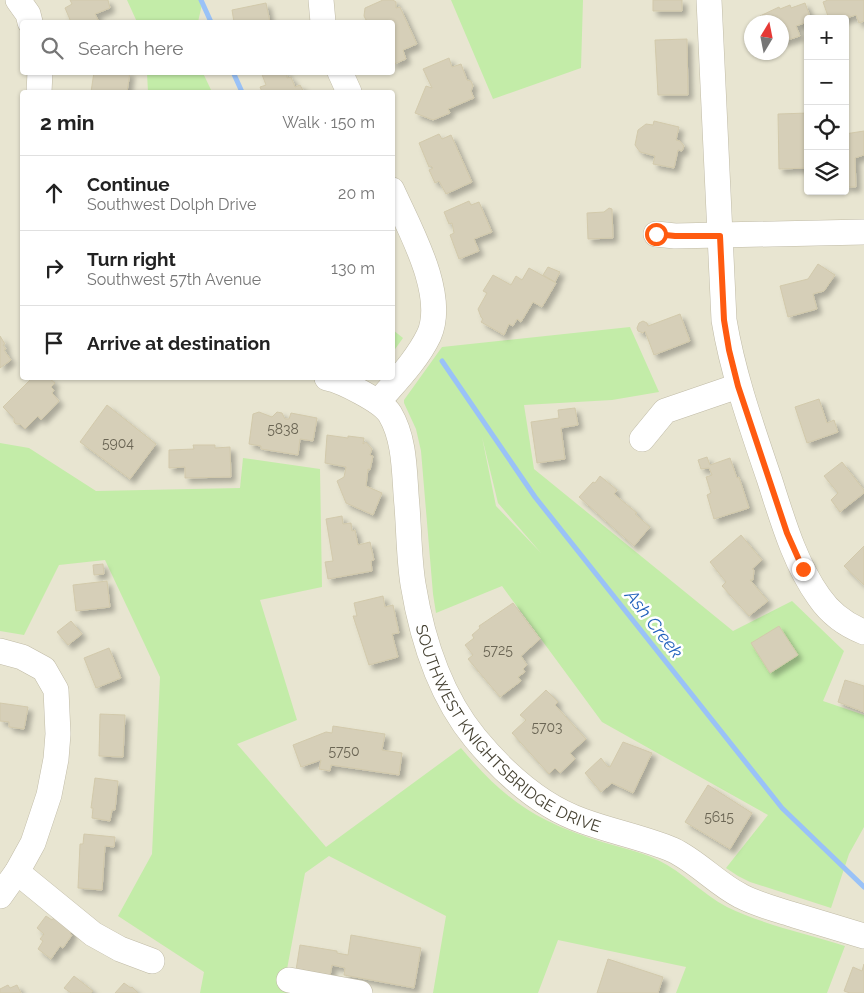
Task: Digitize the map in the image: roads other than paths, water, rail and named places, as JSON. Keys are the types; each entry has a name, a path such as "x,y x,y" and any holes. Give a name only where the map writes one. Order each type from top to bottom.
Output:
{"street":[{"path":"18,0 28,14 30,20"},
{"path":"321,0 323,20"},
{"path":"709,0 724,320 729,350 738,386 787,533 810,583 830,611 844,622 864,632"},
{"path":"39,90 40,75"},
{"path":"341,75 348,90"},
{"path":"378,402 417,356 428,336 435,315 428,271 395,197"},
{"path":"656,234 720,236 864,232"},
{"name":"SOUTHWEST KNIGHTSBRIDGE DRIVE","path":"332,380 378,402 389,413 400,438 413,583 424,634 438,677 454,708 474,737 501,767 529,792 556,808 581,820 672,850 691,860 739,896 864,936"},
{"path":"642,439 665,411 738,386"},
{"path":"0,651 22,657 44,669 56,690 58,734 56,759 49,795 33,843 17,872 0,896"},
{"path":"17,872 93,934 120,949 152,962"},
{"path":"289,980 360,993"}],"waterway":[{"name":"Ash Creek","path":"201,0 210,20"},
{"name":"Ash Creek","path":"234,75 241,90"},
{"name":"Ash Creek","path":"442,361 535,497 782,808 864,887"}]}
